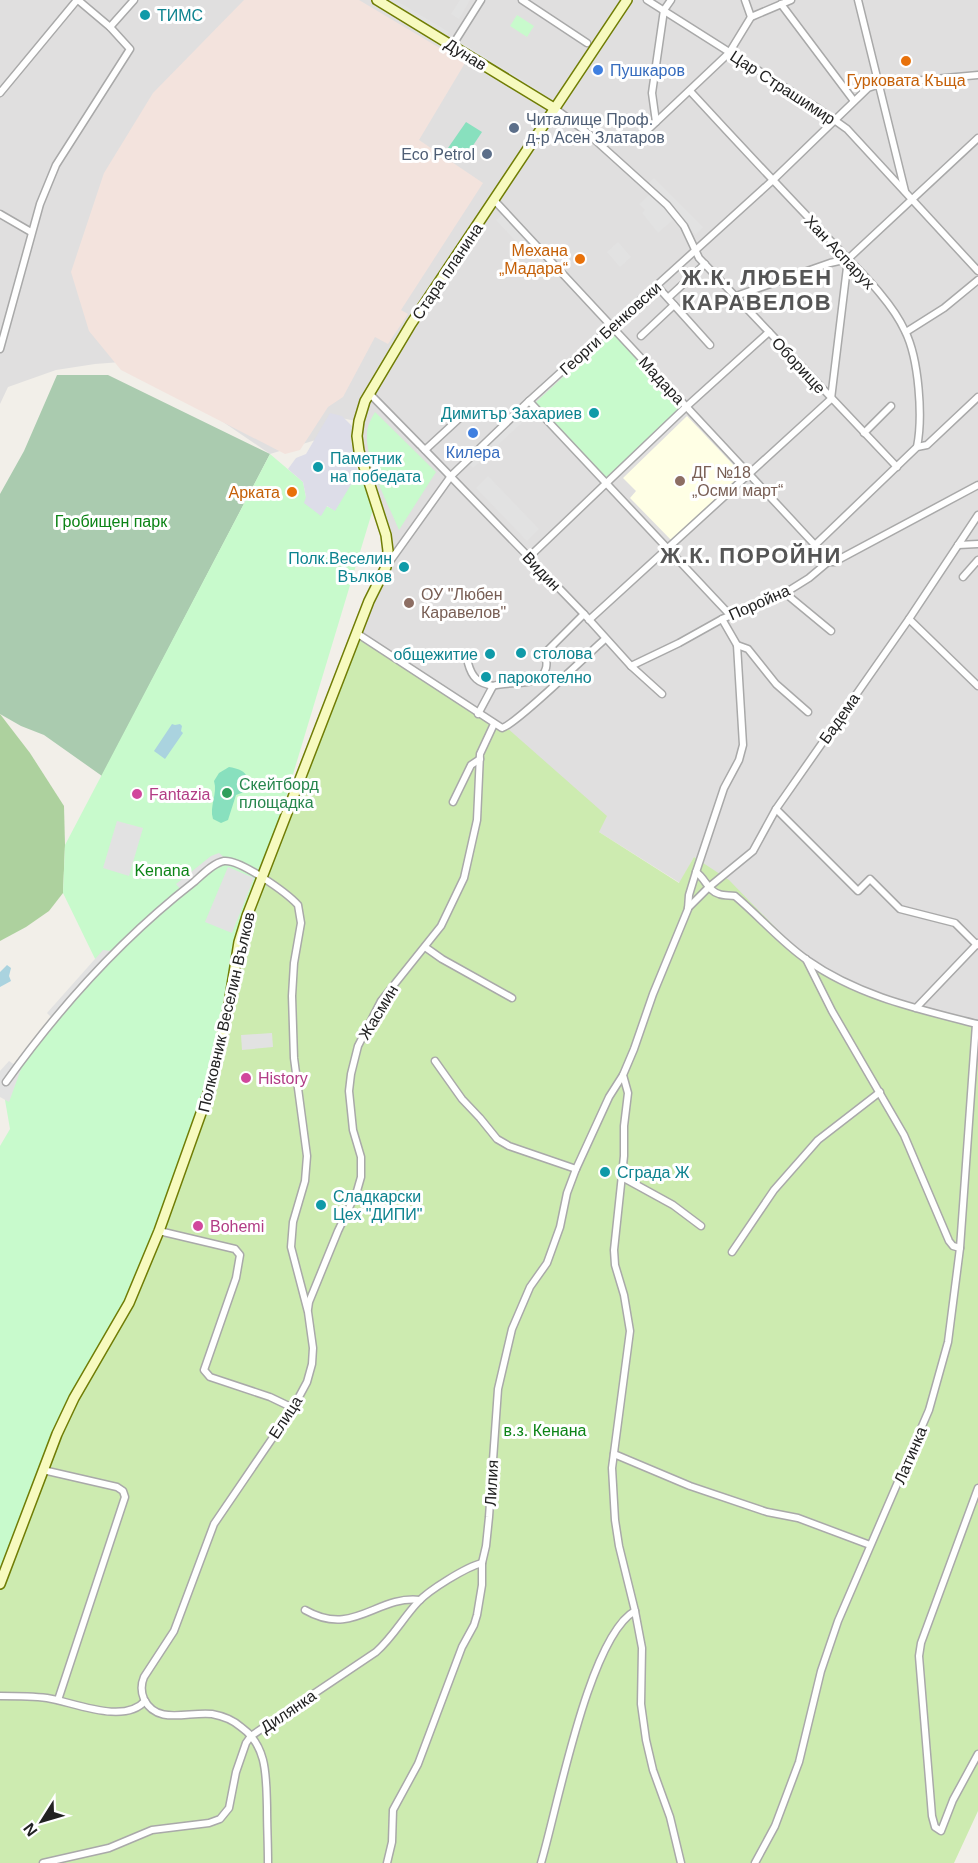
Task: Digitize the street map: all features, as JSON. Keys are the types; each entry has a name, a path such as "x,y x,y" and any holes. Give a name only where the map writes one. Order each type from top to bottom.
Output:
{"main road":[{"name":"Дунав","path":"377,0 554,108"},
{"name":"Стара планина","path":"386,567 388,551 386,535 363,465 357,436 358,421 369,393 411,324 627,0"},
{"name":"Полковник Веселин Вълков","path":"0,1584 74,1398 112,1336 136,1288 159,1231 208,1096 223,1037 239,942 247,916 369,602 386,567"}],"street":[{"path":"0,93 77,0 110,27 130,49 56,165 31,232 0,349"},
{"path":"110,27 134,0"},
{"path":"452,46 481,0"},
{"path":"522,0 587,43"},
{"name":"Цар Страшимир","path":"647,0 847,129 978,271"},
{"path":"656,122 652,93 664,10 671,0"},
{"path":"745,0 751,17"},
{"path":"638,139 729,53 751,17 791,0"},
{"path":"858,0 909,197"},
{"path":"782,4 854,101"},
{"path":"880,84 978,75"},
{"name":"Георги Бенковски","path":"386,567 451,476 529,401 773,180 868,88 880,84"},
{"name":"Хан Аспарух","path":"690,91 890,306 906,332 914,358 921,430 917,447"},
{"name":"Оборище","path":"554,108 584,130 667,205 684,226 690,242 705,264 897,467"},
{"path":"736,297 830,263 848,259 909,197 978,138"},
{"name":"Мадара","path":"494,200 815,545 828,562"},
{"path":"0,214 31,232"},
{"path":"589,620 831,399 848,259"},
{"path":"669,297 705,264"},
{"path":"906,332 944,308 978,280"},
{"path":"657,286 710,345"},
{"path":"641,336 674,305"},
{"path":"529,557 769,332"},
{"name":"Видин","path":"369,393 584,614 631,666 662,694"},
{"path":"815,545 917,447 927,445 978,397"},
{"path":"529,401 730,615"},
{"path":"864,433 891,406"},
{"path":"422,448 464,414"},
{"name":"Поройна","path":"631,666 730,615 785,593 809,578 828,562 834,562 978,485"},
{"name":"Бадема","path":"688,909 709,887 753,851 776,809 909,619 978,515"},
{"path":"958,545 978,544"},
{"path":"963,578 978,560"},
{"path":"785,593 831,631"},
{"path":"468,663 471,674 480,684 493,686 540,678 546,668 545,653 584,614"},
{"path":"688,909 689,895 724,788 739,760 743,745 737,645 722,619"},
{"path":"909,619 978,686"},
{"path":"358,634 502,728 509,725 605,639"},
{"path":"737,645 748,649 776,684 808,712"},
{"path":"478,714 493,686"},
{"name":"Жасмин","path":"308,1312 313,1291 357,1191 361,1176 361,1157 353,1130 349,1091 358,1046 381,1001 444,920 466,872 477,820 480,759 483,745 494,724"},
{"path":"453,802 471,765 480,759"},
{"path":"776,809 858,891 870,879 900,909 955,923 977,944 916,1008"},
{"name":"Елица","path":"6,1082 30,1049 99,968 182,891 209,870 224,861 237,863 262,877 298,905 301,915 292,996 294,1058 307,1156 304,1181 293,1222 291,1247 308,1312 313,1360 307,1382 293,1408 214,1524 174,1631 144,1677 142,1689 145,1701"},
{"path":"696,872 716,894 735,896 806,959 847,984 868,994 977,1024"},
{"name":"Лилия","path":"387,1863 392,1842 393,1810 418,1764 462,1647 474,1625 482,1585 482,1563 489,1517 495,1415 501,1372 512,1329 530,1287 548,1263 576,1169 609,1097 623,1075 634,1050 653,994 688,909"},
{"path":"425,947 512,998"},
{"path":"806,959 832,1011 904,1135 949,1241 953,1246 960,1248"},
{"name":"Латинка","path":"755,1863 775,1826 800,1762 821,1671 838,1621 929,1410 940,1376 948,1342 960,1248 977,1024"},
{"path":"435,1061 462,1099 497,1139 509,1146 576,1169"},
{"path":"623,1075 628,1093 614,1258 629,1317 630,1342 612,1468 615,1520 642,1648 641,1704 646,1740 653,1770 670,1817 681,1863"},
{"path":"732,1252 774,1190 818,1140 880,1092"},
{"path":"622,1177 673,1205 701,1226"},
{"path":"159,1231 235,1249 239,1252 236,1278 204,1370 210,1377 270,1396 293,1408"},
{"path":"614,1454 690,1486 767,1512 798,1518 870,1545"},
{"path":"44,1470 117,1487 123,1491 124,1497 58,1700"},
{"path":"978,1488 921,1643 919,1656 932,1816 935,1827 940,1831 953,1800 978,1754"},
{"name":"Дилянка","path":"44,1863 109,1848 162,1828 220,1819 229,1808 236,1772 244,1748 251,1736 376,1652 390,1639 420,1600 469,1567 482,1563"},
{"path":"305,1610 325,1619 346,1620 401,1601 420,1600"},
{"path":"540,1863 576,1725 613,1633 627,1616 635,1611"},
{"path":"0,1696 58,1700 112,1712 132,1709 145,1701 153,1710 166,1716 203,1714 222,1717 240,1726 251,1736 261,1751 266,1769 268,1863"}],"shaded area":[{"path":"0,0 978,0 978,1024 869,994 806,959 694,857 680,883 599,832 358,634 391,554 385,539 356,421 331,416 319,439 270,454 134,361 56,370 8,387 0,404"},
{"path":"244,0 359,0 465,63 419,140 483,183 401,310 408,314 388,344 375,337 343,397 328,407 300,450 285,454 121,370 89,331 71,272 104,173 153,93"},
{"path":"377,0 395,0 449,32 444,40"},
{"path":"460,0 470,0 459,19 451,14"},
{"path":"464,44 542,92 537,98 460,51"},
{"path":"654,178 703,227 696,235 645,186"},
{"path":"650,194 674,219 658,233 642,213 645,210 639,204"},
{"path":"505,212 548,257 539,266 496,220"},
{"path":"618,242 631,257 620,267 607,252"},
{"path":"522,408 529,416 473,468 466,461"},
{"path":"330,413 342,416 352,426 351,441 358,473 335,511 327,506 321,516 304,503 306,497 303,482 288,469 296,458 306,454"},
{"name":"ДГ №18 „Осми март“","path":"687,416 742,474 671,540 630,498 636,491 623,478"},
{"path":"488,476 539,529 527,541 476,488"},
{"path":"117,821 143,828 129,876 103,868"},
{"path":"219,853 225,858 182,891 176,884 211,856"},
{"path":"228,867 254,878 232,933 205,922"},
{"path":"103,950 111,951 52,1018 47,1013"},
{"path":"272,1033 273,1047 242,1050 241,1035"},
{"path":"9,1061 21,1069 9,1102 0,1097 0,1071"}],"green space":[{"path":"517,15 534,26 527,37 510,26"},
{"path":"466,122 482,132 464,159 448,148"},
{"path":"612,332 682,409 608,480 535,403"},
{"name":"Гробищен парк","path":"57,375 108,375 270,454 102,776 44,735 0,714 0,494 24,451"},
{"path":"375,412 436,472 399,530 378,483 367,445 367,431"},
{"name":"Kenana","path":"270,454 303,482 306,497 335,510 360,467 373,509 262,877 247,916 216,1066 147,1264 65,1417 0,1584 0,1146 10,1129 5,1100 6,1082 99,967 63,893 65,845"},
{"name":"в.з. Кенана","path":"358,634 506,727 607,816 599,832 679,883 694,857 729,880 806,959 847,984 978,1024 978,1811 954,1863 0,1863 0,1590 239,942"},
{"path":"0,714 30,753 64,806 65,845 63,893 49,911 0,941"},
{"name":"Скейтборд площадка","path":"229,767 246,774 247,781 244,792 236,795 228,820 221,823 213,819 212,814 214,781 219,773"}],"water":[{"path":"172,724 180,724 183,733 165,759 154,751"},
{"path":"7,965 11,968 9,976 11,981 0,987 0,972"}],"place":[{"name":"ТИМС","path":"145,15"},
{"name":"Гурковата Къща","path":"906,61"},
{"name":"Пушкаров","path":"598,70"},
{"name":"Читалище Проф. д-р Асен Златаров","path":"514,128"},
{"name":"Eco Petrol","path":"487,154"},
{"name":"Механа „Мадара“","path":"580,259"},
{"name":"Димитър Захариев","path":"594,413"},
{"name":"Килера","path":"473,433"},
{"name":"Паметник на победата","path":"318,467"},
{"name":"ДГ №18 „Осми март“","path":"680,481"},
{"name":"Арката","path":"292,492"},
{"name":"Полк.Веселин Вълков","path":"404,567"},
{"name":"ОУ \"Любен Каравелов\"","path":"409,603"},
{"name":"столова","path":"521,653"},
{"name":"общежитие","path":"490,654"},
{"name":"парокотелно","path":"486,677"},
{"name":"Скейтборд площадка","path":"227,793"},
{"name":"Fantazia","path":"137,794"},
{"name":"History","path":"246,1078"},
{"name":"Сграда Ж","path":"605,1172"},
{"name":"Сладкарски Цех \"ДИПИ\"","path":"321,1205"},
{"name":"Bohemi","path":"198,1226"}],"district":[{"name":"Ж.К. ЛЮБЕН КАРАВЕЛОВ","path":"757,290"},
{"name":"Ж.К. ПОРОЙНИ","path":"751,555"}]}
